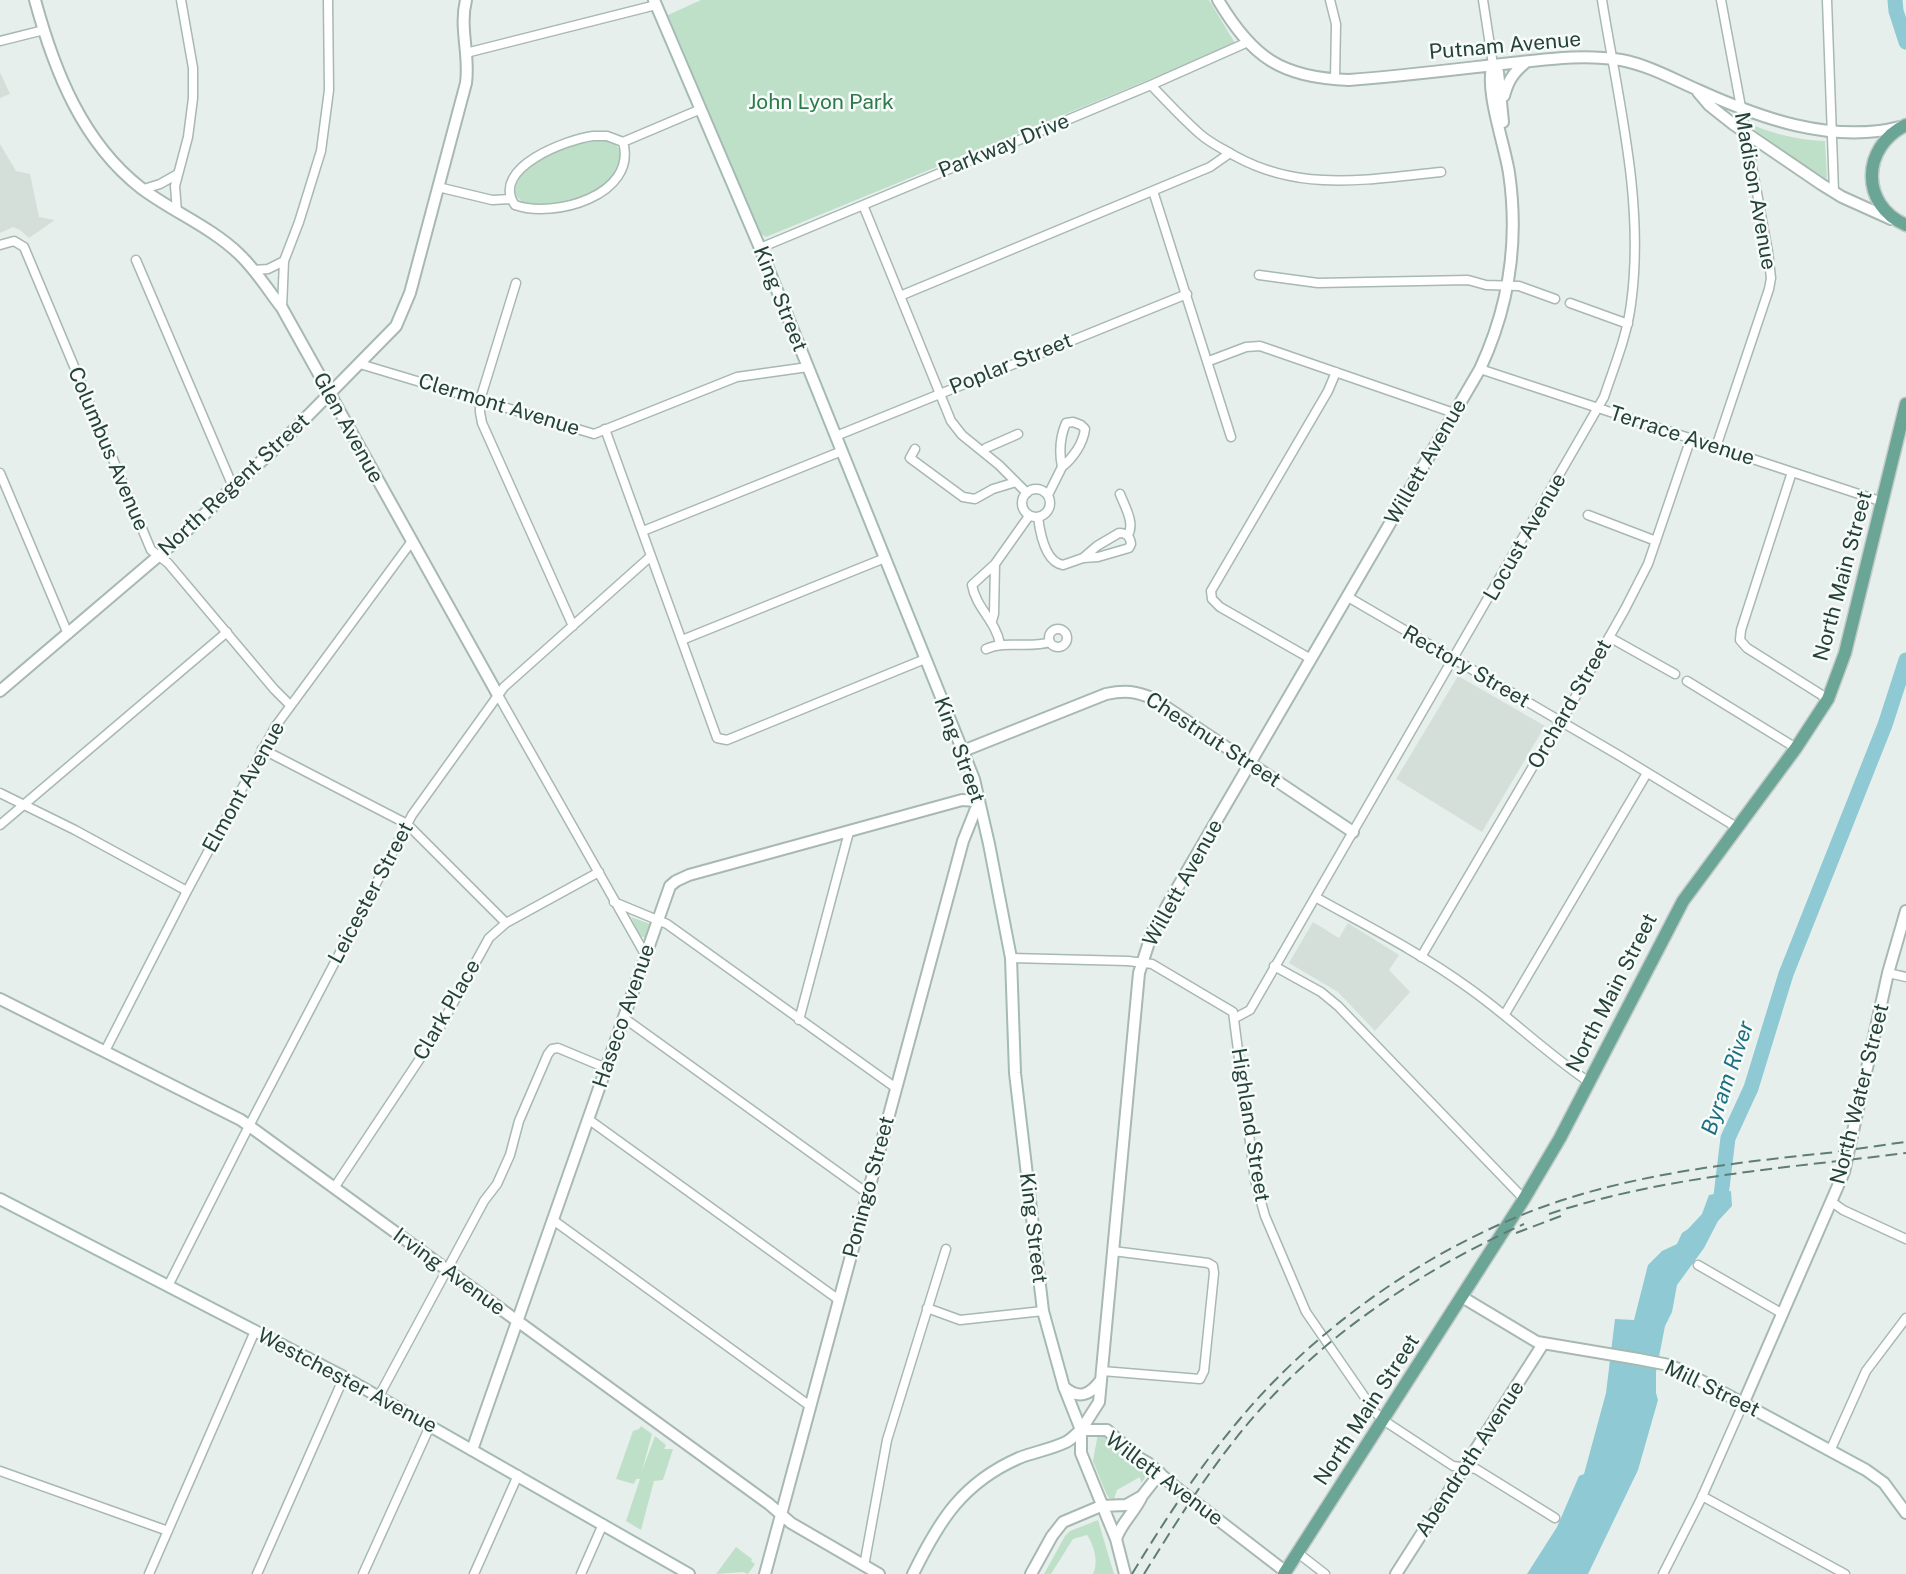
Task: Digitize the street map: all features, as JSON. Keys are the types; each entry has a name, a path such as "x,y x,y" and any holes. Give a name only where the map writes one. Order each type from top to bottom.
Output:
{"main road":[{"path":"1884,213 1873,186 1872,166 1880,147 1905,126"},
{"name":"Putnam Avenue","path":"1884,213 1906,225"},
{"name":"North Main Street","path":"1285,1573 1524,1199 1560,1138 1676,913 1796,748 1828,699 1845,653 1906,404"}],"street":[{"name":"Glen Avenue","path":"35,0 66,91 107,156 144,189 226,243 254,270 282,308 646,956"},
{"path":"177,212 176,175 188,137 193,98 193,68 181,0"},
{"path":"282,308 284,261 321,151 329,90 328,0"},
{"name":"North Regent Street","path":"0,691 234,489 396,326 403,313 466,83 466,53 462,22 466,0"},
{"name":"Putnam Avenue","path":"1218,0 1233,25 1262,55 1290,71 1335,80 1382,78 1578,56 1623,61 1658,72 1696,90 1709,105 1744,131 1834,192 1884,213"},
{"path":"1330,0 1336,24 1335,80"},
{"name":"Willett Avenue","path":"1483,0 1493,65 1498,72 1504,149"},
{"name":"Locust Avenue","path":"1235,1018 1250,1010 1274,966 1317,898 1599,408 1628,324 1634,276 1633,199 1602,0"},
{"name":"Madison Avenue","path":"1716,447 1764,306 1771,278 1721,0"},
{"path":"1827,0 1834,192"},
{"path":"466,53 655,3"},
{"name":"King Street","path":"655,3 760,248 974,779 1011,958 1015,1072 1043,1311 1064,1387 1081,1430 1081,1453 1116,1539 1125,1574"},
{"path":"0,41 44,30"},
{"name":"Parkway Drive","path":"760,248 1152,85 1248,42"},
{"path":"1502,103 1506,84 1511,76 1528,61"},
{"name":"Willett Avenue","path":"1081,1430 1098,1402 1141,962 1152,933 1480,369 1496,330 1508,286 1514,227 1504,149 1490,73 1493,65"},
{"path":"1152,85 1201,135 1245,162 1292,177 1348,182 1441,172"},
{"path":"1696,90 1740,109 1794,126 1864,133 1905,126"},
{"path":"623,142 626,151 625,161 617,180 586,199 549,210 515,205 511,199 513,180 518,172 532,158 544,151 574,139 593,136 607,136 623,142 701,109"},
{"path":"900,296 1210,167 1230,153"},
{"path":"144,189 160,184 176,175"},
{"path":"438,187 492,200 511,199"},
{"path":"1153,190 1209,361 1231,437"},
{"path":"862,205 956,429 983,451 1026,493"},
{"name":"Columbus Avenue","path":"0,245 15,241 24,247 151,550 168,563 290,705"},
{"path":"136,260 234,489"},
{"path":"254,270 268,269 284,261"},
{"path":"1259,275 1318,283 1456,279 1486,285 1519,286 1555,299"},
{"path":"516,283 480,400 480,412 482,423 573,626"},
{"name":"Poplar Street","path":"836,436 1186,294"},
{"path":"1570,303 1628,324"},
{"path":"1209,361 1246,347 1260,346 1454,413"},
{"name":"Clermont Avenue","path":"360,364 594,434 737,377 808,367"},
{"name":"Terrace Avenue","path":"1480,369 1883,502"},
{"path":"1311,659 1220,607 1211,596 1213,586 1328,391 1336,372"},
{"path":"1048,495 1035,489 1026,493 1022,503 1025,511 1034,516 1046,514 1050,508 1048,495 1062,467 1075,454 1084,434 1085,429 1073,422 1066,423 1064,428 1059,454 1062,467"},
{"path":"605,429 717,738 722,740 925,659"},
{"path":"983,451 1018,434"},
{"name":"Orchard Street","path":"1421,957 1560,722 1648,564 1691,438"},
{"path":"915,449 909,458 970,499 1016,482"},
{"path":"643,531 842,451"},
{"path":"1792,472 1741,630 1740,640 1747,648 1828,699"},
{"path":"0,473 68,634"},
{"path":"1120,494 1131,522 1132,529 1128,535"},
{"path":"1588,515 1656,542"},
{"path":"1034,516 1054,561 1063,566 1083,558 1098,557 1125,550 1131,544 1128,535"},
{"path":"1000,644 992,621 982,611 972,585 995,564 1034,516"},
{"path":"1083,558 1097,546 1119,533 1128,535"},
{"name":"Elmont Avenue","path":"105,1051 262,749 290,705 412,541"},
{"name":"Leicester Street","path":"168,1286 407,824 504,687 651,556"},
{"path":"682,640 885,558"},
{"path":"992,621 995,564"},
{"name":"Rectory Street","path":"1348,597 1738,828"},
{"path":"0,825 227,633"},
{"path":"1609,637 1674,674"},
{"path":"986,649 1000,644 1050,642"},
{"path":"1687,681 1796,748"},
{"name":"Chestnut Street","path":"963,751 1106,694 1125,690 1138,692 1154,699 1353,832"},
{"path":"262,749 407,824 506,923"},
{"path":"1505,1014 1647,773"},
{"path":"0,793 187,891"},
{"name":"Haseco Avenue","path":"471,1450 670,886 676,881 963,800 979,801"},
{"name":"Poningo Street","path":"765,1574 963,841 979,801"},
{"path":"799,1020 849,832"},
{"name":"Clark Place","path":"334,1188 435,1036 489,938 506,923 599,872"},
{"path":"1317,898 1421,957 1465,985 1505,1014 1565,1065 1589,1082"},
{"path":"614,902 667,924 896,1088"},
{"name":"North Water Street","path":"1743,1404 1844,1172 1888,974 1906,911"},
{"name":"Highland Street","path":"1011,958 1152,964 1233,1012 1255,1180 1272,1235 1306,1312 1368,1403 1383,1420 1453,1466 1476,1469 1555,1518"},
{"path":"1274,966 1322,992 1338,1006 1524,1199"},
{"path":"1888,974 1906,977"},
{"name":"Irving Avenue","path":"0,999 241,1120 769,1504 790,1523 879,1574"},
{"path":"624,1018 867,1193"},
{"path":"379,1396 448,1272 484,1201 497,1184 510,1155 522,1114 552,1049 558,1048 606,1068"},
{"path":"588,1119 839,1300"},
{"name":"Westchester Avenue","path":"0,1199 379,1396 689,1574"},
{"path":"1832,1202 1843,1210 1906,1239"},
{"path":"553,1220 810,1406"},
{"path":"864,1566 887,1440 946,1248"},
{"path":"1064,1387 1075,1395 1086,1395 1095,1388 1101,1375 1200,1379 1204,1371 1214,1269 1208,1263 1113,1251"},
{"path":"1698,1265 1782,1314"},
{"name":"Mill Street","path":"1462,1297 1523,1335 1543,1344 1670,1365 1866,1470 1884,1483 1906,1513"},
{"path":"927,1308 960,1320 1043,1311"},
{"path":"1830,1451 1866,1371 1906,1318"},
{"path":"149,1574 255,1331"},
{"name":"Abendroth Avenue","path":"1396,1574 1543,1344"},
{"path":"257,1574 344,1377"},
{"path":"1663,1574 1702,1496 1743,1404"},
{"path":"363,1574 430,1426"},
{"path":"913,1574 941,1521 964,1493 996,1469 1026,1455 1067,1441 1081,1430"},
{"name":"Willett Avenue","path":"1081,1430 1107,1430 1136,1456 1285,1573"},
{"path":"0,1471 168,1531"},
{"path":"1116,1539 1121,1527 1137,1508 1142,1496 1160,1473"},
{"path":"474,1574 518,1475"},
{"path":"1031,1574 1052,1536 1063,1522 1101,1506 1118,1506 1142,1496"},
{"path":"1702,1496 1845,1574"},
{"path":"581,1574 603,1524"},
{"path":"1298,1553 1326,1574"}],"shaded area":[{"path":"0,72 10,94 0,98"},
{"path":"0,144 16,171 30,174 39,217 55,220 29,238 13,227 0,233"},
{"path":"1458,676 1545,726 1482,832 1396,779"},
{"path":"1313,922 1339,938 1348,923 1399,955 1389,970 1410,992 1375,1031 1338,992 1289,963"}],"green space":[{"name":"John Lyon Park","path":"701,0 1209,0 1235,43 766,237 761,234 668,15"},
{"path":"1753,127 1807,140 1825,141 1827,178 1824,179 1756,131"},
{"path":"610,140 620,151 621,162 616,173 606,183 565,203 538,205 523,202 518,198 517,182 528,168 541,158 569,146"},
{"path":"631,917 650,924 646,938 640,936"},
{"path":"641,1426 652,1434 642,1471 655,1436 666,1445 664,1449 673,1449 663,1480 654,1481 641,1530 626,1521 640,1479 636,1479 634,1484 616,1479 633,1431"},
{"path":"1098,1433 1104,1435 1145,1472 1145,1478 1141,1483 1140,1477 1117,1490 1114,1499 1109,1498 1106,1493 1093,1461"},
{"path":"1098,1520 1114,1574 1093,1574 1096,1565 1095,1554 1087,1535 1073,1539 1051,1574 1044,1574 1070,1531"},
{"path":"736,1547 755,1564 748,1574 743,1572 716,1574"}],"water":[{"path":"1731,1191 1732,1206 1718,1221 1704,1248 1677,1285 1672,1312 1665,1326 1656,1372 1658,1400 1638,1470 1588,1574 1527,1574 1557,1527 1579,1476 1584,1474 1606,1393 1615,1319 1634,1320 1648,1265 1662,1251 1677,1244 1682,1233 1702,1214 1709,1195"}],"waterway":[{"name":"Byram River","path":"1895,0 1896,11 1906,42"},
{"name":"Byram River","path":"1715,1211 1721,1196 1728,1138 1751,1088 1786,974 1885,725 1906,660"}],"railway":[{"path":"1132,1574 1199,1471 1245,1413 1278,1378 1313,1344 1352,1313 1435,1257 1524,1214 1569,1198 1632,1181 1697,1169 1906,1142"},
{"path":"1549,1214 1592,1201 1681,1182 1906,1153"},
{"path":"1516,1233 1561,1216"},
{"path":"1144,1574 1221,1458 1262,1407 1294,1374 1365,1315 1403,1289 1442,1266 1524,1224"}]}
